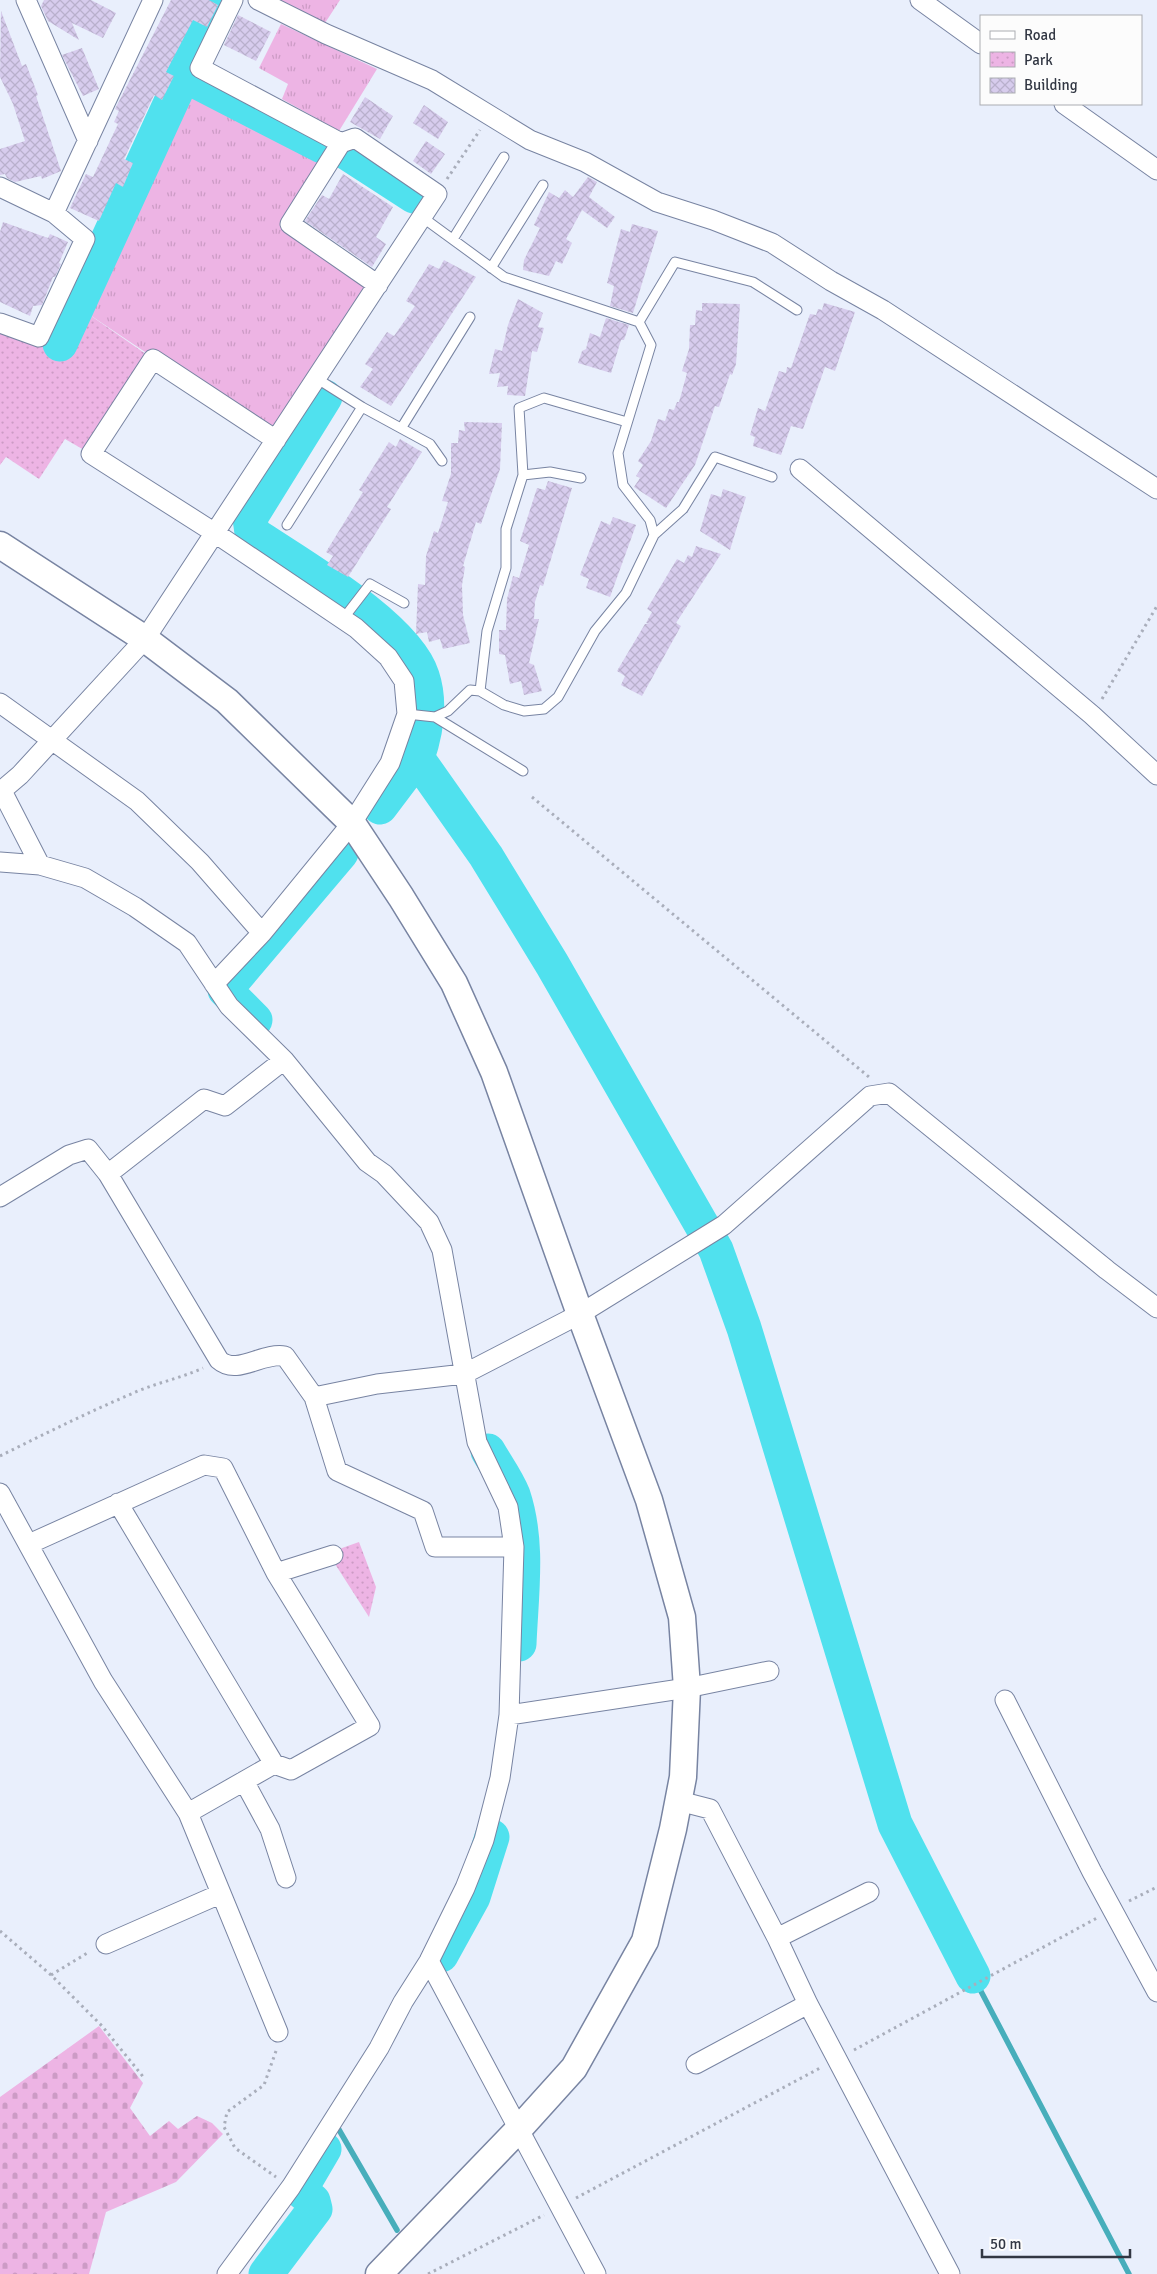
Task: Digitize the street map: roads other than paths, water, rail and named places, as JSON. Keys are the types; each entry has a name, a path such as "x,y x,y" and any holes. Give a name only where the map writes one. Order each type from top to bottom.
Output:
{"street":[{"path":"26,0 88,141"},
{"path":"54,213 153,0"},
{"path":"232,0 200,68 340,143"},
{"path":"258,0 326,34 432,80 530,140 585,162 657,202 713,220 772,243 831,281 883,310 1157,489"},
{"path":"920,0 980,43"},
{"path":"1065,105 1157,170"},
{"path":"40,865 1,791 20,775 145,639 378,285 437,194 355,138 340,143 290,224 378,285"},
{"path":"0,187 54,213 85,239 39,337 0,323"},
{"path":"214,984 262,933 352,823 390,763 410,714 404,681 388,657 356,628 346,615 91,454 153,359 276,440"},
{"path":"800,469 1092,715 1157,775"},
{"path":"0,544 145,639 227,701 352,823 401,897 454,983 494,1072 580,1314 649,1500 682,1616 687,1688 683,1777 679,1801 645,1941 628,1975 574,2068 518,2130 379,2274"},
{"path":"0,703 137,801 200,862 262,933"},
{"path":"0,862 40,865 84,878 142,912 187,943 229,1006 284,1060 367,1162 384,1174 430,1222 442,1250 477,1442 508,1507 514,1547 510,1715 500,1778 484,1840 465,1888 429,1962 404,2002 379,2048 291,2187 227,2274"},
{"path":"108,1174 204,1099 225,1106 284,1060"},
{"path":"314,1397 377,1384 464,1374 580,1314 724,1225 870,1096 889,1093 1107,1270 1157,1308"},
{"path":"0,1196 69,1155 88,1149 108,1174 219,1360 225,1365 232,1367 274,1354 285,1356 314,1397 337,1471 423,1511 435,1547 514,1547"},
{"path":"28,1544 118,1503 204,1465 223,1468 276,1572 370,1726 291,1770 274,1764 118,1503"},
{"path":"0,1493 5,1515 28,1544 103,1681 188,1813 278,2032"},
{"path":"276,1572 333,1555"},
{"path":"510,1715 687,1688 769,1671"},
{"path":"1005,1700 1092,1872 1114,1909 1157,1992"},
{"path":"188,1813 274,1764"},
{"path":"244,1781 270,1829 286,1878"},
{"path":"679,1801 710,1809 777,1938 808,2004 950,2274"},
{"path":"777,1938 869,1892"},
{"path":"106,1944 220,1894"},
{"path":"429,1962 596,2274"},
{"path":"696,2064 808,2004"}],"lane":[{"path":"453,239 504,157"},
{"path":"491,268 543,185"},
{"path":"422,217 504,277 639,322 651,344 618,453 623,485 650,520 654,535"},
{"path":"639,322 675,262 754,282 797,310"},
{"path":"402,427 470,318"},
{"path":"316,378 362,407 402,427 430,444 442,461"},
{"path":"480,691 487,631 506,568 506,529 523,475 519,408 544,398 627,422"},
{"path":"287,525 362,407"},
{"path":"433,717 448,711 470,690 480,691 504,705 524,711 544,708 558,697 595,631 626,593 654,535 683,509 715,457 772,477"},
{"path":"523,475 550,472 581,478"},
{"path":"346,615 370,584 404,603"},
{"path":"410,714 433,717 523,771"}],"waterway":[{"path":"60,344 218,0"},
{"path":"184,75 322,146"},
{"path":"346,152 414,196"},
{"path":"325,397 250,518 252,533 321,578 373,616 395,636 412,656 425,686 427,707 425,728 417,758 486,856 552,964 716,1250 744,1328 895,1824 973,1976"},
{"path":"380,807 417,758"},
{"path":"255,1020 225,990 341,853"},
{"path":"488,1451 505,1478 513,1495 518,1513 523,1569 519,1644"},
{"path":"441,1955 473,1897 492,1837"},
{"path":"973,1976 1129,2274"},
{"path":"338,2128 397,2230"},
{"path":"266,2274 315,2209 313,2201 300,2190 324,2149"}]}
